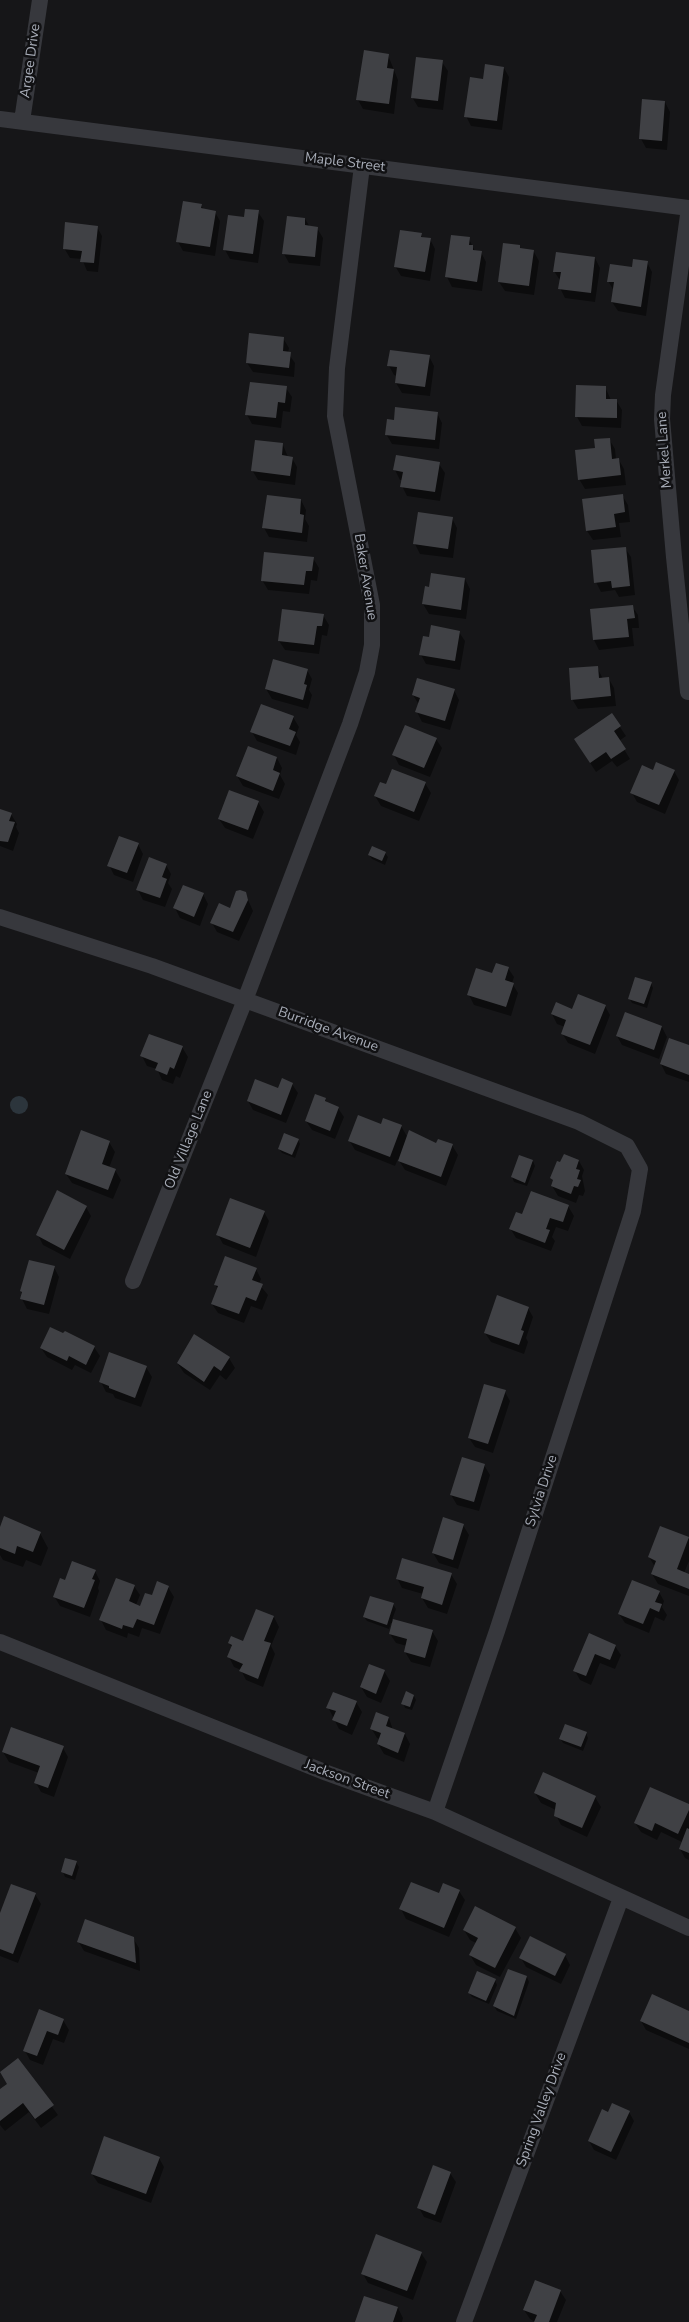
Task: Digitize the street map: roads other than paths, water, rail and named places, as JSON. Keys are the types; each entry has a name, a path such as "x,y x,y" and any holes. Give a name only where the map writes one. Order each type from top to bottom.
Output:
{"street":[{"name":"Argee Drive","path":"22,121 40,0"},
{"name":"Maple Street","path":"0,119 689,208"},
{"name":"Baker Avenue","path":"245,1000 362,692 372,645 372,605 368,576 340,452 335,416 337,368 362,166"},
{"name":"Merkel Lane","path":"688,692 662,419 664,385 689,208"},
{"name":"Burridge Avenue","path":"0,917 152,966 579,1122 627,1146 640,1169"},
{"name":"Old Village Lane","path":"133,1281 245,1000"},
{"name":"Sylvia Drive","path":"435,1812 500,1623 633,1211 640,1169"},
{"name":"Jackson Street","path":"0,1642 327,1773 435,1812 689,1928"},
{"name":"Spring Valley Drive","path":"464,2322 621,1898"}]}
